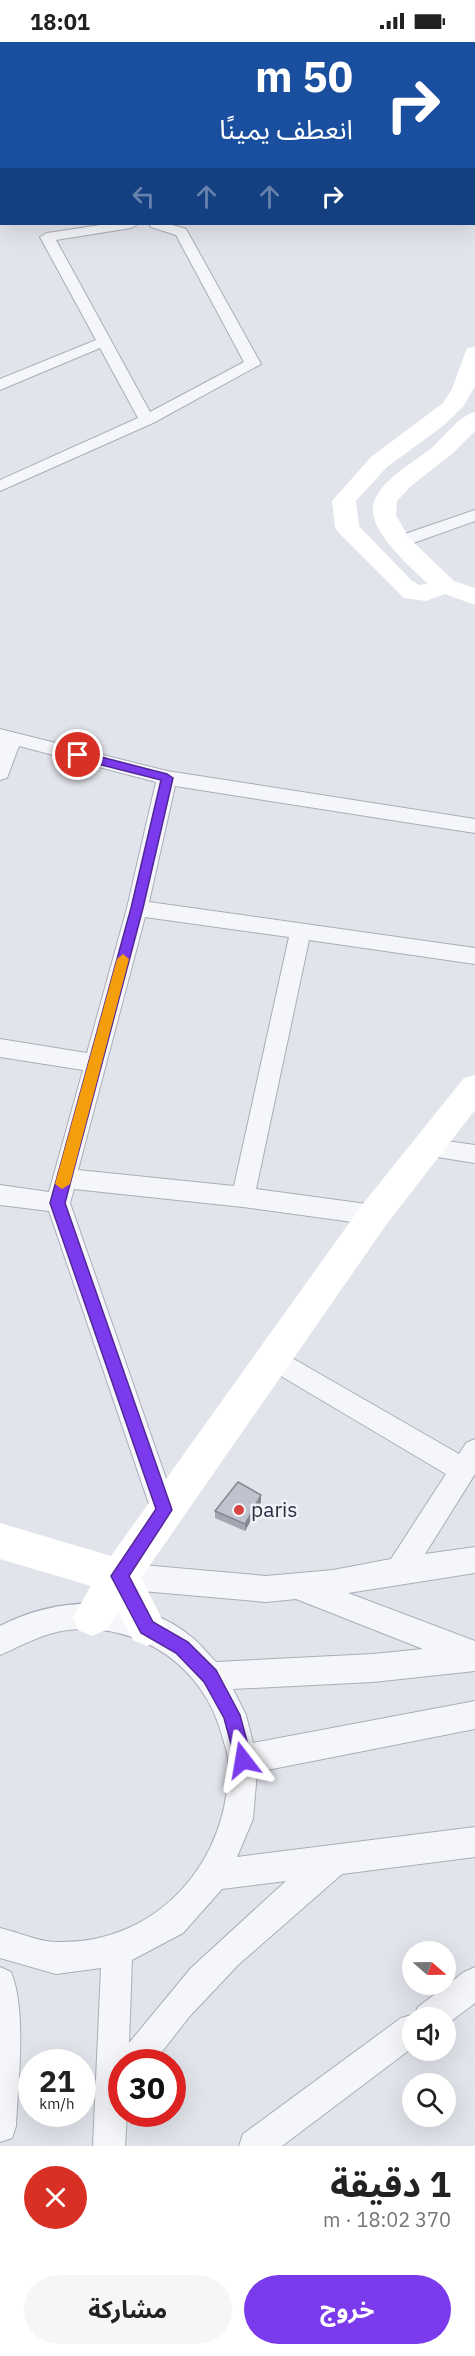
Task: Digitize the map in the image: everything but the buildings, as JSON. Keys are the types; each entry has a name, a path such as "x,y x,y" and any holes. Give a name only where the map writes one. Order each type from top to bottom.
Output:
{"street":[{"path":"125,225 47,237 147,420"},
{"path":"0,486 147,420 252,364 181,232 159,225"},
{"path":"0,386 105,341"},
{"path":"445,586 426,593 413,593 402,585 347,528 344,501 362,477 386,456 453,406 471,369 475,353"},
{"path":"440,417 473,424"},
{"path":"473,424 403,480 386,500 384,515 399,542 445,586 475,597"},
{"path":"399,542 475,515"},
{"path":"0,773 6,737 167,778 475,826"},
{"path":"164,1510 58,1203 137,908 167,778"},
{"path":"137,908 475,956"},
{"path":"243,1197 301,931"},
{"path":"0,1048 94,1063"},
{"path":"92,1617 164,1510 374,1215 475,1087"},
{"path":"426,1147 475,1154"},
{"path":"64,1178 243,1197 374,1215"},
{"path":"0,1195 58,1203"},
{"path":"273,1358 469,1460 399,1570"},
{"path":"0,1540 119,1576 231,1587 300,1587 475,1560"},
{"path":"119,1576 147,1628"},
{"path":"300,1587 475,1656"},
{"path":"0,1641 28,1626 68,1617 108,1617 147,1628 182,1647 210,1676 232,1715 243,1760 238,1819 214,1875 172,1922 117,1951 56,1958 0,1943"},
{"path":"210,1676 363,1669 475,1656"},
{"path":"243,1760 475,1715"},
{"path":"214,1875 475,1843"},
{"path":"145,2049 168,2018 219,1962 267,1915 334,1861"},
{"path":"116,2049 117,1951"},
{"path":"0,1983 4,2047 0,2108"},
{"path":"443,2007 475,1983"},
{"path":"255,2146 402,2036"},
{"path":"109,2146 111,2127"}],"slow traffic":[{"path":"62,1184 123,959"}],"place":[{"name":"paris","path":"239,1510"}],"route":[{"path":"78,755 167,778 137,908 58,1203 164,1510 119,1576 147,1628 182,1647 210,1676 232,1715 243,1760"}]}
